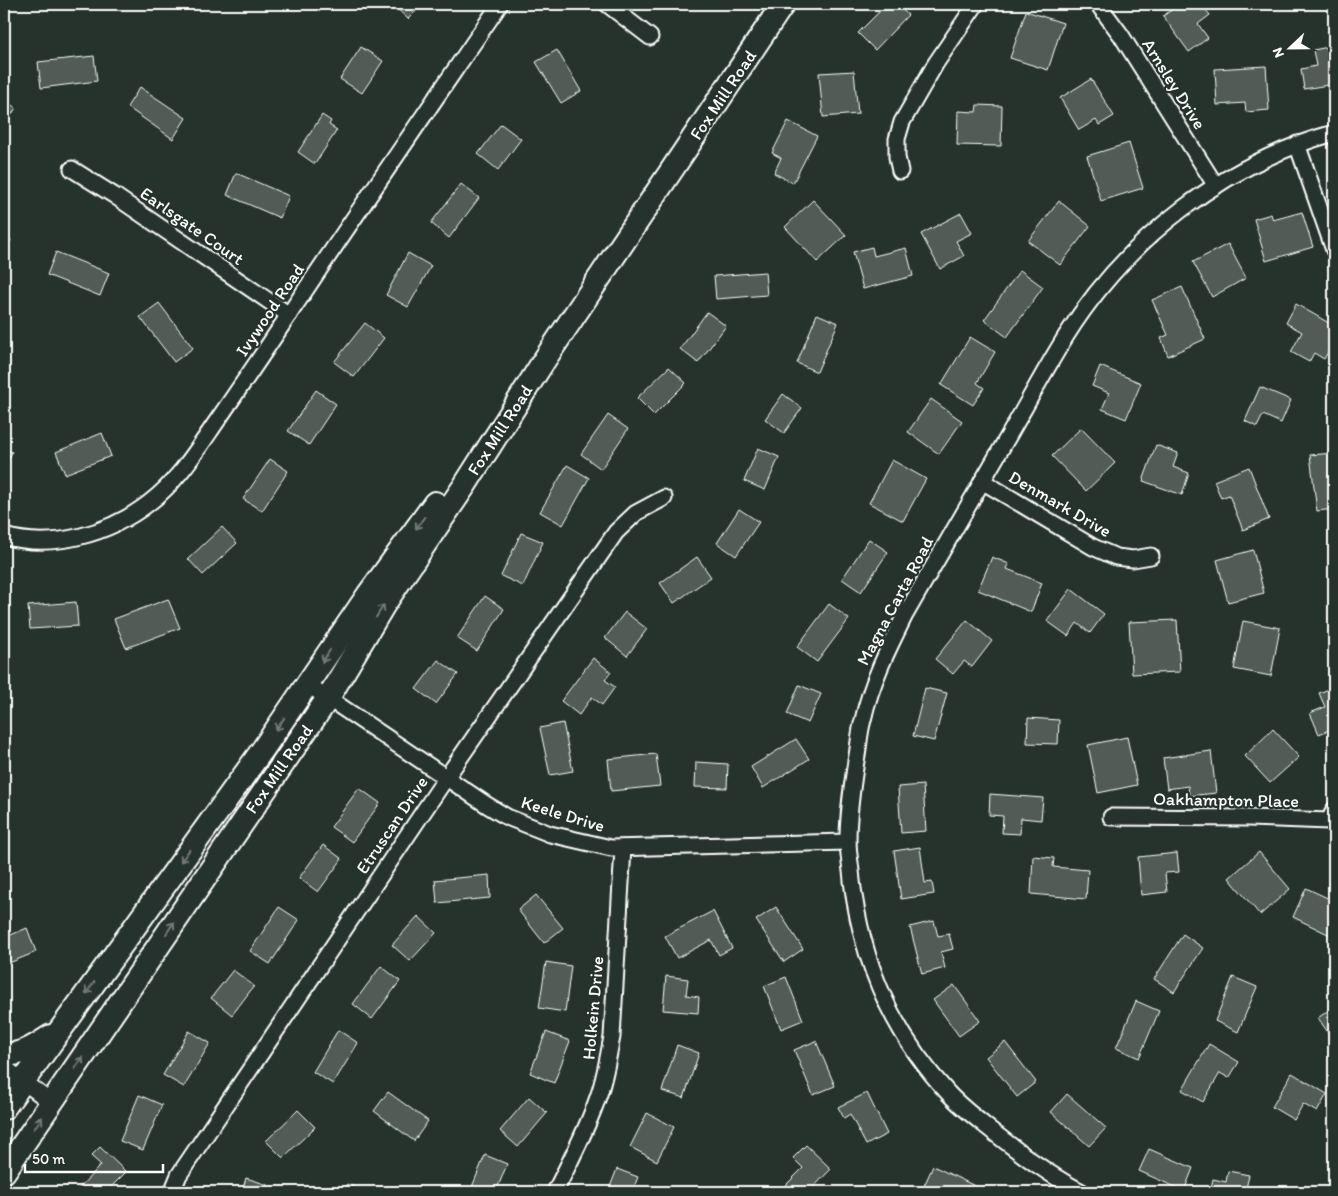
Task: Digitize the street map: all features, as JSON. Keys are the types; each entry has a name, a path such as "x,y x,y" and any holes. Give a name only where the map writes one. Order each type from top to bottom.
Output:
{"main road":[{"name":"Fox Mill Road","path":"4,1172 328,698 384,606 465,485 545,360 784,4"},
{"name":"Fox Mill Road","path":"4,1108 307,684 368,595 484,436 545,360"},
{"path":"4,1054 13,1055 25,1052 60,1030"}],"street":[{"name":"Ivywood Road","path":"4,536 14,539 42,541 69,538 95,532 120,521 148,504 176,478 188,464 500,4"},
{"path":"607,4 650,37"},
{"path":"900,171 897,156 897,139 902,122 936,63 976,4"},
{"name":"Arnsley Drive","path":"1098,4 1121,35 1216,186"},
{"name":"Magna Carta Road","path":"1082,1192 1067,1185 1024,1156 950,1095 917,1056 902,1034 879,988 866,954 856,912 848,842 850,803 862,721 888,649 905,615 1066,336 1109,278 1136,249 1166,222 1216,186 1270,156 1297,144 1334,133"},
{"path":"1297,144 1334,250"},
{"name":"Earlsgate Court","path":"72,169 115,196 289,315"},
{"name":"Denmark Drive","path":"982,481 1093,547 1116,557 1133,559 1150,556"},
{"name":"Etruscan Drive","path":"172,1192 179,1175 446,778 616,532 636,513 664,498"},
{"name":"Keele Drive","path":"307,684 487,806 528,826 572,840 611,848 848,842"},
{"name":"Oakhampton Place","path":"1111,818 1248,818 1329,821 1334,810"},
{"name":"Holkein Drive","path":"555,1192 587,1126 606,1068 612,1037 623,848"},
{"path":"4,1068 52,1103"}],"building":[{"path":"392,4 423,4 408,19"},
{"path":"887,4 896,4 908,15 875,50 858,33"},
{"path":"1180,4 1201,4 1210,15 1198,24 1208,38 1189,52 1163,16"},
{"path":"1026,11 1063,23 1048,70 1010,58"},
{"path":"1334,46 1334,84 1304,89 1301,69 1316,66 1313,50"},
{"path":"361,47 383,61 362,93 340,79"},
{"path":"557,50 581,91 561,103 536,62"},
{"path":"94,56 97,81 41,88 38,62"},
{"path":"1266,66 1269,110 1246,112 1245,103 1217,105 1215,69"},
{"path":"854,71 858,114 823,117 819,73"},
{"path":"1091,79 1114,116 1099,125 1096,120 1079,130 1060,98"},
{"path":"140,87 186,118 173,139 127,107"},
{"path":"4,100 16,108 4,126"},
{"path":"977,105 1002,106 1001,146 957,145 958,111 976,112"},
{"path":"322,115 331,121 329,125 337,130 315,164 298,152"},
{"path":"788,121 817,136 793,183 774,173 781,158 772,153"},
{"path":"501,124 521,139 498,170 478,154"},
{"path":"1129,143 1143,188 1101,201 1087,156"},
{"path":"236,173 289,196 280,218 227,195"},
{"path":"461,184 479,198 449,238 431,223"},
{"path":"813,200 846,235 817,262 785,227"},
{"path":"1059,201 1090,226 1060,265 1028,241"},
{"path":"1302,212 1313,247 1266,261 1254,219 1271,214 1273,220"},
{"path":"961,213 972,233 956,241 964,256 940,269 921,234"},
{"path":"4,226 11,241 4,245"},
{"path":"1228,244 1246,278 1212,297 1193,262"},
{"path":"872,247 874,256 906,248 913,276 863,289 853,252"},
{"path":"56,252 109,273 100,296 47,275"},
{"path":"408,253 431,266 408,307 386,295"},
{"path":"1020,270 1043,287 1007,337 984,320"},
{"path":"765,272 767,295 716,299 714,276"},
{"path":"1182,287 1205,339 1168,356 1161,338 1168,335 1152,300"},
{"path":"159,303 193,348 174,362 140,317"},
{"path":"1296,304 1334,326 1334,342 1324,359 1314,353 1309,362 1291,352 1302,332 1286,323"},
{"path":"707,312 726,326 698,363 680,349"},
{"path":"817,314 838,323 817,372 797,363"},
{"path":"365,323 384,338 354,377 334,362"},
{"path":"970,337 995,352 977,383 984,388 973,405 941,385"},
{"path":"1100,366 1141,383 1126,419 1102,409 1109,393 1092,386"},
{"path":"669,367 686,383 654,415 637,398"},
{"path":"1260,387 1291,400 1281,423 1263,415 1257,427 1245,421"},
{"path":"316,390 336,404 309,445 288,431"},
{"path":"783,394 802,408 784,433 765,419"},
{"path":"931,399 962,421 939,454 908,432"},
{"path":"608,415 628,429 601,469 581,454"},
{"path":"1081,428 1115,463 1086,491 1052,456"},
{"path":"102,433 111,456 65,474 56,452"},
{"path":"1156,445 1178,453 1173,467 1189,473 1182,495 1143,481"},
{"path":"4,448 12,452 4,471"},
{"path":"758,448 779,457 765,490 744,481"},
{"path":"1334,453 1334,509 1317,511 1310,455"},
{"path":"270,459 288,471 262,511 243,499"},
{"path":"892,460 926,479 903,521 869,503"},
{"path":"567,465 589,478 563,525 540,512"},
{"path":"1249,467 1269,519 1243,530 1229,495 1221,498 1214,481"},
{"path":"739,509 759,522 736,556 717,543"},
{"path":"222,527 237,543 203,575 188,559"},
{"path":"521,533 543,542 523,586 501,576"},
{"path":"869,539 888,552 861,592 842,579"},
{"path":"1253,550 1264,593 1228,602 1217,560"},
{"path":"697,557 711,577 674,603 660,583"},
{"path":"992,557 1009,564 1007,569 1042,583 1031,612 978,590"},
{"path":"1071,589 1104,614 1090,633 1077,623 1068,636 1047,621"},
{"path":"485,596 504,609 477,651 457,638"},
{"path":"168,599 180,628 126,648 114,619"},
{"path":"76,602 78,626 30,629 28,606"},
{"path":"829,604 849,619 817,662 797,647"},
{"path":"625,612 647,629 627,656 605,638"},
{"path":"967,620 992,641 972,667 964,661 953,674 935,659"},
{"path":"1177,620 1180,672 1132,674 1129,622"},
{"path":"1243,621 1280,628 1271,676 1234,669"},
{"path":"593,658 611,672 605,680 615,687 602,705 592,697 579,715 561,701"},
{"path":"438,660 458,674 436,704 416,689"},
{"path":"799,685 821,694 808,723 787,714"},
{"path":"1334,687 1334,728 1319,734 1310,713 1325,707 1319,693"},
{"path":"925,688 947,693 934,741 913,736"},
{"path":"1028,718 1059,720 1058,744 1027,743"},
{"path":"563,723 573,771 550,775 540,728"},
{"path":"1273,729 1299,757 1270,783 1245,756"},
{"path":"1127,737 1137,785 1098,793 1088,745"},
{"path":"796,739 809,759 763,788 751,767"},
{"path":"1211,751 1216,793 1189,796 1188,786 1167,789 1163,758"},
{"path":"656,754 660,786 611,791 608,759"},
{"path":"696,762 728,764 727,788 695,787"},
{"path":"923,785 926,831 901,833 898,787"},
{"path":"359,788 380,803 352,842 331,827"},
{"path":"990,794 1043,798 1041,820 1021,818 1020,834 1002,833 1003,816 989,815"},
{"path":"323,845 342,859 318,892 299,878"},
{"path":"920,847 925,883 932,882 934,894 901,899 894,851"},
{"path":"1259,852 1290,889 1260,915 1229,878"},
{"path":"1177,853 1179,872 1165,873 1167,892 1141,895 1138,857"},
{"path":"1033,856 1054,858 1053,867 1088,870 1086,899 1031,894"},
{"path":"489,875 490,898 437,903 435,880"},
{"path":"1306,888 1334,901 1334,937 1293,917"},
{"path":"536,895 563,928 544,943 518,910"},
{"path":"279,907 299,920 270,964 250,951"},
{"path":"776,907 803,949 784,962 756,920"},
{"path":"713,911 732,948 719,955 711,940 677,958 665,936"},
{"path":"418,916 436,933 410,961 392,945"},
{"path":"934,921 938,936 949,934 953,949 941,952 945,968 922,974 910,927"},
{"path":"27,928 36,952 4,965 4,938"},
{"path":"1183,934 1203,948 1174,992 1154,979"},
{"path":"546,962 571,966 565,1012 539,1008"},
{"path":"381,966 400,981 372,1019 353,1004"},
{"path":"233,970 254,986 232,1015 211,998"},
{"path":"666,976 688,979 686,995 699,997 698,1013 663,1010"},
{"path":"786,977 803,1020 781,1029 764,986"},
{"path":"1233,977 1257,987 1238,1032 1215,1021"},
{"path":"954,985 980,1021 959,1036 933,1000"},
{"path":"1136,1001 1159,1011 1139,1058 1116,1048"},
{"path":"1334,1006 1334,1041 1318,1018"},
{"path":"338,1030 358,1043 333,1084 313,1072"},
{"path":"189,1031 210,1043 184,1087 163,1075"},
{"path":"546,1032 570,1041 554,1083 530,1073"},
{"path":"816,1041 835,1086 813,1095 794,1050"},
{"path":"1005,1042 1036,1082 1017,1097 986,1057"},
{"path":"1209,1044 1239,1062 1229,1078 1220,1073 1203,1102 1182,1090"},
{"path":"677,1045 699,1053 684,1098 662,1091"},
{"path":"1292,1073 1327,1094 1317,1112 1303,1104 1294,1120 1272,1107"},
{"path":"388,1092 428,1121 414,1141 374,1111"},
{"path":"867,1093 887,1134 866,1145 850,1114 844,1118 838,1107"},
{"path":"1067,1094 1106,1128 1089,1146 1051,1112"},
{"path":"139,1095 162,1105 143,1150 120,1141"},
{"path":"529,1097 547,1113 518,1147 500,1131"},
{"path":"298,1110 315,1127 283,1158 266,1141"},
{"path":"647,1113 674,1127 657,1161 630,1147"},
{"path":"806,1145 831,1169 809,1192 779,1192 803,1168 793,1158"},
{"path":"100,1147 126,1172 106,1192 77,1192 101,1165 91,1156"},
{"path":"1149,1149 1193,1168 1184,1191 1139,1171"},
{"path":"485,1155 507,1164 496,1192 470,1192"},
{"path":"933,1166 977,1187 974,1192 931,1192 923,1188"},
{"path":"617,1169 638,1177 632,1192 608,1192"},
{"path":"1228,1171 1249,1175 1246,1189 1264,1192 1210,1192 1213,1179 1226,1182"},
{"path":"246,1178 268,1185 266,1192 242,1192"},
{"path":"347,1184 366,1192 344,1192"}]}
